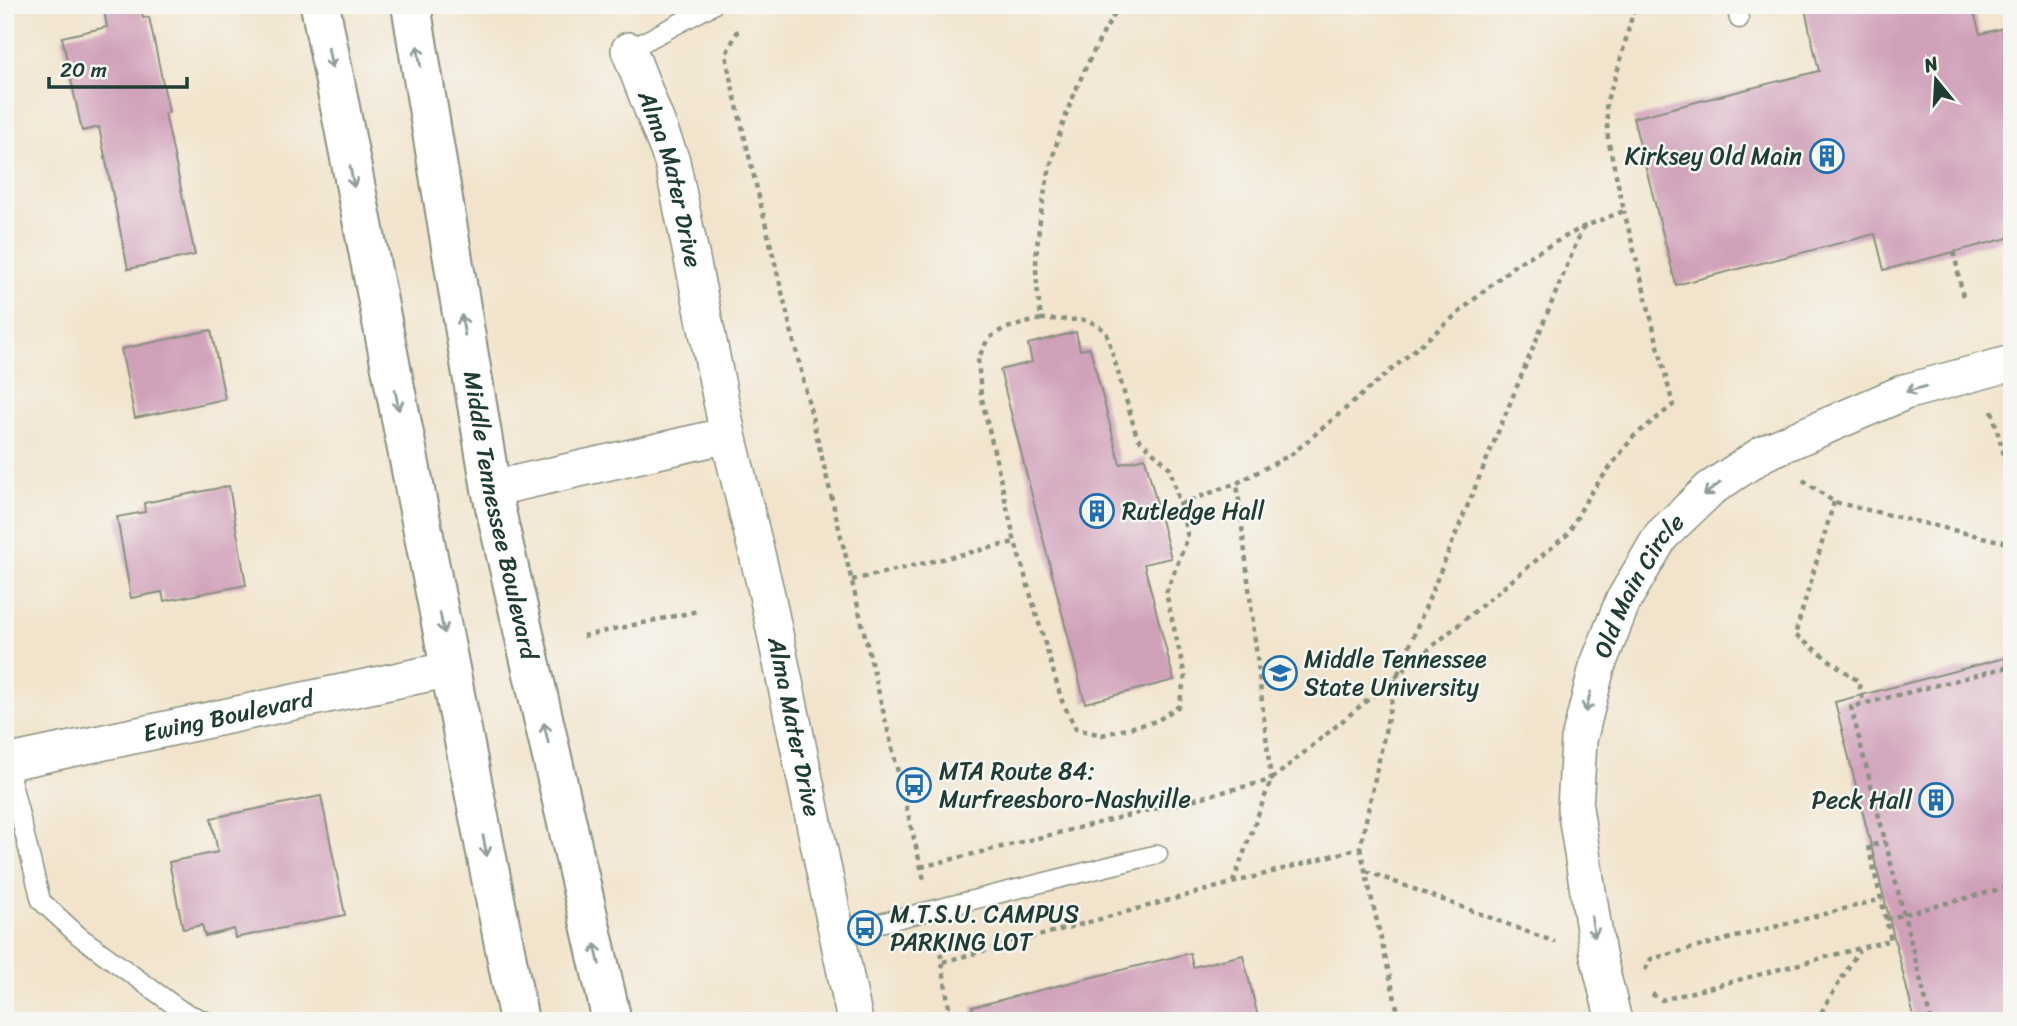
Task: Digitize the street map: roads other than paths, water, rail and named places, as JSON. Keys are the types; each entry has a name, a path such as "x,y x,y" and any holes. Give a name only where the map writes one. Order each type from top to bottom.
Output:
{"main road":[{"path":"320,5 519,1021"},
{"name":"Middle Tennessee Boulevard","path":"411,5 491,489 612,1021"}],"street":[{"name":"Alma Mater Drive","path":"629,50 671,161 728,435 767,595 855,1021"},
{"name":"Old Main Circle","path":"1614,1021 1598,955 1575,808 1579,740 1597,667 1623,601 1661,536 1710,489 1764,453 1905,392 2012,363"},
{"path":"491,489 728,435"},
{"name":"Ewing Boulevard","path":"6,763 451,668"}],"lane":[{"path":"629,50 713,5"},
{"path":"6,763 41,901 79,936 182,1011 206,1021"},
{"path":"836,934 1158,854"}],"place":[{"name":"Kirksey Old Main","path":"1827,156"},
{"name":"Rutledge Hall","path":"1097,511"},
{"name":"Middle Tennessee State University","path":"1280,673"},
{"name":"MTA Route 84: Murfreesboro-Nashville","path":"914,785"},
{"name":"Peck Hall","path":"1936,800"},
{"name":"M.T.S.U. CAMPUS PARKING LOT","path":"865,928"}]}
